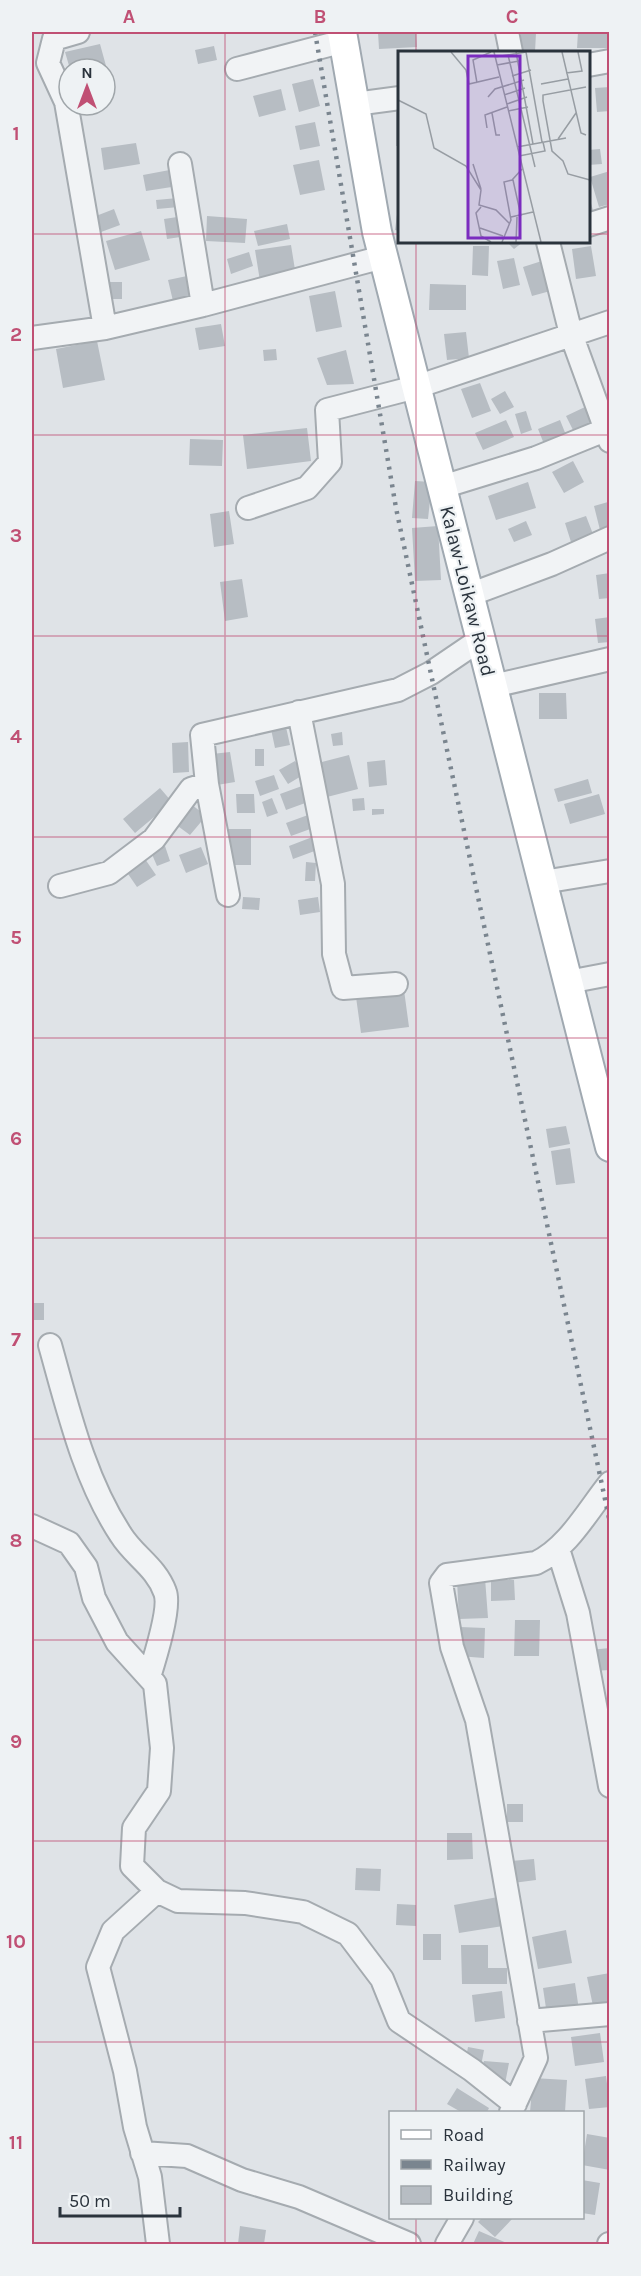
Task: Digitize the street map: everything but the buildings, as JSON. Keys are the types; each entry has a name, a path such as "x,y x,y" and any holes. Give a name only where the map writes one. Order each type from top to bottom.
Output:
{"main road":[{"name":"Kalaw-Loikaw Road","path":"343,36 383,257 609,1141"}],"street":[{"path":"78,32 54,39 48,63 66,102 105,328"},
{"path":"507,32 511,51"},
{"path":"237,69 343,36"},
{"path":"590,66 609,62"},
{"path":"355,104 398,98"},
{"path":"180,164 203,305"},
{"path":"590,224 609,218"},
{"path":"442,487 608,433 571,334 548,243"},
{"path":"32,338 105,328 203,305 383,257"},
{"path":"248,508 307,488 330,462 327,410 416,387 609,322"},
{"path":"470,595 552,564 609,538"},
{"path":"228,895 207,784 202,735 398,690 431,673 481,639"},
{"path":"493,686 609,659"},
{"path":"299,712 333,884 334,954 343,987 396,984"},
{"path":"60,886 109,873 154,839 191,789 207,784"},
{"path":"543,882 609,871"},
{"path":"568,982 609,974"},
{"path":"50,1346 92,1480 121,1536 153,1568 167,1594 159,1643 149,1677"},
{"path":"32,1526 69,1543 86,1567 94,1598 117,1642 155,1684 162,1748 159,1791 134,1828 132,1866 157,1891 178,1900 245,1903 303,1912 348,1934 382,1979 399,2021 472,2070 513,2108 536,2058 477,1720 452,1647 441,1583 447,1575 536,1563 558,1549 609,1483"},
{"path":"558,1549 578,1612 609,1785"},
{"path":"157,1891 113,1932 98,1967 142,2153 150,2177 158,2244"},
{"path":"529,2021 609,2014"},
{"path":"142,2153 187,2156 242,2180 299,2197 409,2244"},
{"path":"447,2244 461,2219"}],"railway":[{"path":"315,32 396,508 610,1523"}]}
